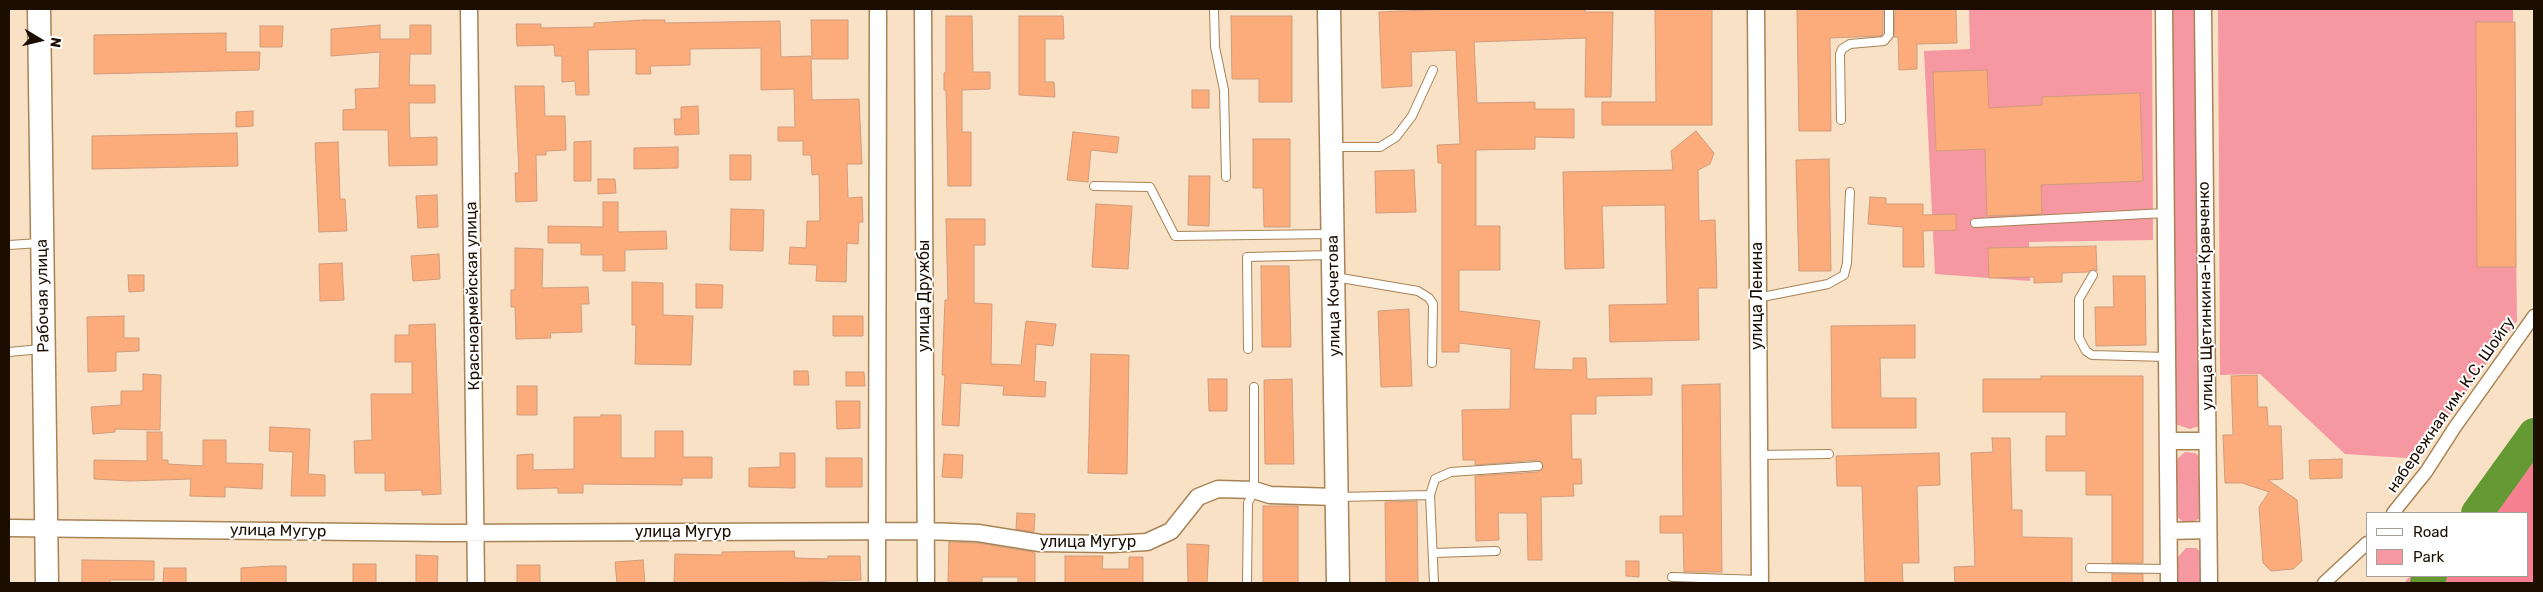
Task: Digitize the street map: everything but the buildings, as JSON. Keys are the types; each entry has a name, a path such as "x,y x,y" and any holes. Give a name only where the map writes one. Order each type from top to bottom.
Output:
{"main road":[{"name":"Рабочая улица","path":"39,9 47,583"},
{"name":"улица Кочетова","path":"1329,9 1338,583"}],"street":[{"name":"Красноармейская улица","path":"469,9 476,583"},
{"path":"878,9 878,583"},
{"name":"улица Дружбы","path":"923,9 926,583"},
{"name":"улица Ленина","path":"1756,9 1760,582"},
{"path":"2164,9 2169,576"},
{"name":"улица Щетинкина-Кравченко","path":"2203,9 2209,583"},
{"name":"набережная им. К.С. Шойгу","path":"2394,512 2426,472 2455,427 2534,316"},
{"path":"2168,441 2207,441"},
{"name":"улица Мугур","path":"9,528 476,533 926,531 978,533 1040,543 1147,542 1171,532 1198,497 1218,489 1254,490 1270,495 1336,497"},
{"path":"2168,531 2208,530"},
{"path":"2324,583 2366,544"}],"lane":[{"path":"1214,9 1215,47 1224,90 1226,177"},
{"path":"1840,120 1842,50 1850,44 1884,41 1889,35 1889,9"},
{"path":"1330,147 1380,147 1396,137 1412,116 1433,70"},
{"path":"1094,186 1150,187 1175,236 1333,244"},
{"path":"1757,298 1828,284 1844,275 1847,263 1850,192"},
{"path":"1975,223 2165,213"},
{"path":"9,245 42,243"},
{"path":"1248,349 1247,257 1333,244"},
{"path":"2093,275 2079,299 2079,338 2086,351 2092,355 2167,357"},
{"path":"1333,277 1418,291 1429,298 1433,304 1432,363"},
{"path":"9,352 43,349"},
{"path":"1247,583 1248,503 1254,490 1254,387"},
{"path":"1758,455 1828,454"},
{"path":"1434,583 1430,495 1435,479 1451,472 1538,466"},
{"path":"1336,497 1430,495"},
{"path":"1433,553 1496,551"},
{"path":"2090,568 2169,576"},
{"path":"1672,577 1760,582"}],"green space":[{"path":"1969,9 2152,9 2153,240 2029,242 2030,281 1935,274 1924,51 1970,49"},
{"path":"2168,9 2200,9 2202,425 2190,429 2175,424"},
{"path":"2513,9 2517,321 2451,413 2407,458 2345,454 2260,374 2220,375 2218,10"},
{"path":"2534,422 2534,583 2404,583 2409,577 2528,577 2528,512 2462,512"},
{"path":"2185,452 2195,453 2201,458 2201,517 2192,523 2182,521 2176,516 2176,463 2178,458"},
{"path":"2186,548 2196,548 2203,554 2205,583 2177,583 2177,558"}],"shaded area":[{"path":"2534,426 2534,583 2424,583 2428,577 2528,577 2528,512 2474,512"}],"waterway":[{"path":"2478,512 2534,434"},
{"path":"2426,583 2430,577"}]}
